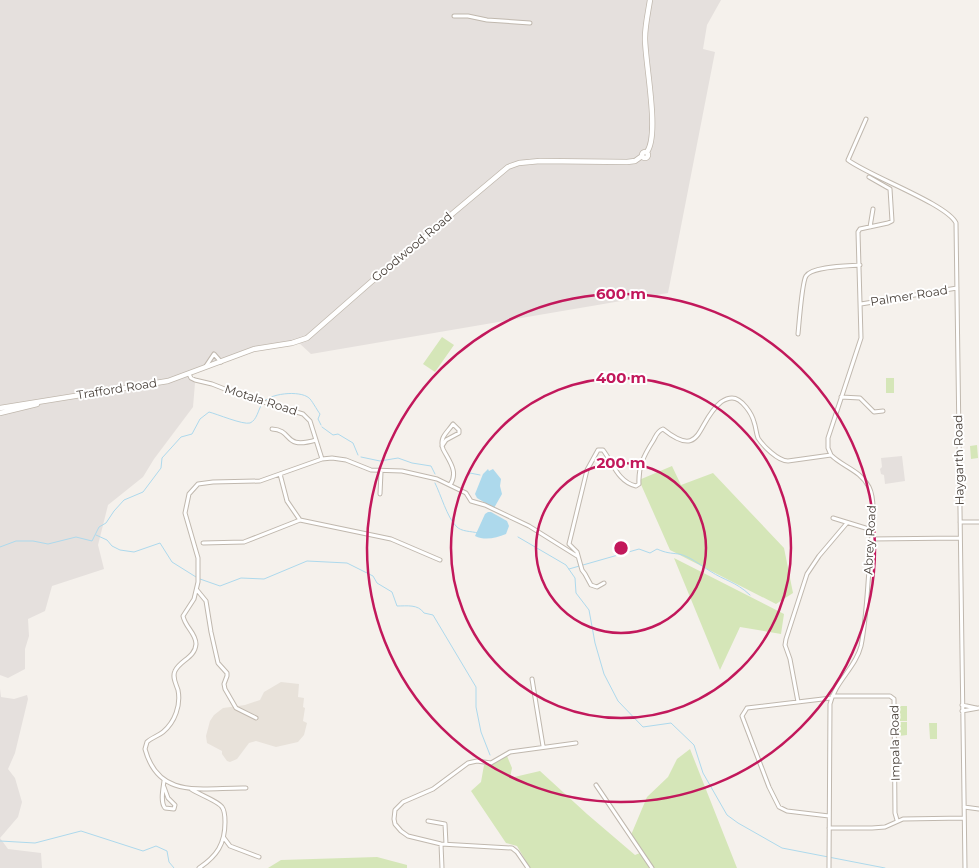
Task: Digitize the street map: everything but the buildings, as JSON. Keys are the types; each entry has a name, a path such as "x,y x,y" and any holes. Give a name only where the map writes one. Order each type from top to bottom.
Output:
{"street":[{"name":"Goodwood Road","path":"189,374 254,350 292,343 307,338 454,211 504,169 513,164 540,161 627,162 642,156 643,152 647,152 652,145 652,106 645,36 650,0"},
{"path":"454,16 530,23"},
{"name":"Haygarth Road","path":"866,119 848,160 914,194 953,218 956,225 965,868"},
{"path":"604,582 597,587 591,585 582,570 577,552 570,546 570,535 587,470 597,451 603,450 614,469 626,481 636,486 639,484 639,472 644,455 660,430 664,430 673,437 688,442 698,436 706,418 714,409 725,399 734,398 750,413 759,439 780,459 788,461 831,455 828,448 828,438 860,341 861,304 858,232 860,229 892,221 890,190 869,176"},
{"path":"870,227 873,209"},
{"path":"798,334 807,274 838,266 860,265"},
{"name":"Palmer Road","path":"861,304 957,288"},
{"path":"199,370 209,363 214,354 221,362"},
{"name":"Motala Road","path":"189,374 195,380 304,414 310,421 322,459"},
{"name":"Trafford Road","path":"0,408 153,384 189,374"},
{"path":"841,397 860,398 874,412 883,411"},
{"name":"Trafford Road","path":"0,413 36,405 44,401"},
{"path":"442,446 446,440 457,436 460,432 453,424 443,437 442,446 454,476 450,485"},
{"path":"272,428 281,431 296,443 303,444 316,440"},
{"name":"Abrey Road","path":"829,867 830,704 832,697 861,648 872,538 873,503 868,485 854,470 831,455"},
{"path":"164,787 164,808 174,809 175,805 166,794 163,780 148,756 145,747 149,740 167,728 175,717 178,696 174,673 191,656 196,645 195,639 184,622 183,615 193,601 199,572 198,558 185,513 188,497 192,489 198,484 205,482 255,481 322,459 341,459 367,469 380,472 412,473 450,485 465,492 471,501 486,505 529,526 577,556"},
{"path":"380,472 380,494"},
{"path":"280,474 287,501 300,520"},
{"path":"833,518 872,530"},
{"path":"203,543 244,542 300,520 388,538 440,560"},
{"path":"960,522 979,522"},
{"path":"798,702 790,659 785,645 786,639 808,572 847,523"},
{"path":"872,538 960,538"},
{"path":"196,590 205,600 210,632 218,663 227,673 224,684 225,689 236,708 256,718"},
{"path":"532,679 543,746"},
{"name":"Impala Road","path":"832,697 890,696 894,699 895,813 897,820"},
{"path":"829,816 788,811 780,808 771,793 742,715 746,709 832,697"},
{"path":"962,706 978,708"},
{"path":"962,711 978,708"},
{"path":"528,868 512,848 441,844 408,836 395,824 395,810 398,806 433,789 468,762 491,763 510,752 576,743"},
{"path":"163,780 173,785 190,789 246,788"},
{"path":"596,785 652,868"},
{"path":"190,789 217,802 222,807 225,816 224,838 219,852 199,868"},
{"path":"964,807 979,809"},
{"path":"829,828 885,827 897,820 929,817 964,818"},
{"path":"428,821 445,824 446,844"},
{"path":"224,838 230,846 259,858"},
{"path":"441,844 442,868"}],"shaded area":[{"path":"0,0 721,0 707,25 703,49 715,52 668,293 311,354 298,342 254,350 189,374 195,383 193,407 154,459 143,477 108,505 98,545 104,569 52,586 45,611 28,619 29,636 25,649 25,669 8,678 0,675"},
{"path":"902,456 905,481 885,484 884,475 881,474 880,469 882,467 881,458"},
{"path":"281,682 299,684 298,697 304,698 303,721 307,723 304,735 298,742 276,747 256,741 249,743 237,759 230,762 227,761 222,751 207,743 206,736 210,721 214,715 223,708 245,705 260,700 264,692"},
{"path":"0,689 1,697 14,699 27,695 28,699 15,753 8,769 15,778 22,802 18,817 0,838"},
{"path":"0,838 8,849 41,853 42,868 0,868"}],"green space":[{"path":"442,337 454,345 435,372 423,364"},
{"path":"886,378 894,378 894,393 886,393"},
{"path":"977,445 978,458 971,459 970,446"},
{"path":"672,466 681,485 713,473 784,548 793,593 776,604 670,550 639,480"},
{"path":"674,558 784,614 781,634 740,627 720,670"},
{"path":"899,706 907,706 907,721 899,721"},
{"path":"899,722 907,722 907,735 899,736"},
{"path":"929,723 937,723 937,739 930,739"},
{"path":"690,749 737,868 530,868 517,846 506,843 471,791 481,782 484,765 490,765 507,756 512,768 510,778 540,771 635,855 642,850 631,835 647,797 668,777 677,759"},
{"path":"377,857 407,865 407,868 268,868 281,860"}],"water":[{"path":"488,469 489,471 493,469 501,479 502,494 494,508 477,498 475,494 483,474"},
{"path":"488,512 507,521 509,526 506,534 490,538 475,536 485,514"}],"waterway":[{"path":"0,547 16,541 33,541 48,544 76,537 92,541 99,527 106,523 124,500 143,492 161,468 162,458 181,437 192,434 200,419 209,412 236,421 250,423 254,420 265,400 277,395 292,393 305,396 311,400 320,414 318,419 321,425"},
{"path":"322,427 333,435 338,434 353,443 358,455"},
{"path":"361,457 380,461 398,458 412,463 431,466 435,474"},
{"path":"469,475 470,473 480,475"},
{"path":"435,483 447,512 456,526 463,530 478,533"},
{"path":"96,535 107,540 112,546 120,550 134,552 160,543 172,562 196,577"},
{"path":"518,537 566,565 575,578 576,593 589,610 595,643 604,674 618,701 643,727 671,723 694,745 703,773 727,815 782,848 885,868"},
{"path":"569,569 639,549 650,553 657,549 688,557 740,587 750,595"},
{"path":"200,579 220,586 241,578 264,579 307,561 347,563 373,576 377,583 392,592 397,606 415,607 424,613 433,615 476,687 476,707 481,732 490,755"},
{"path":"0,841 35,843 81,831 143,851 156,846 167,851 169,862 174,868"}]}
